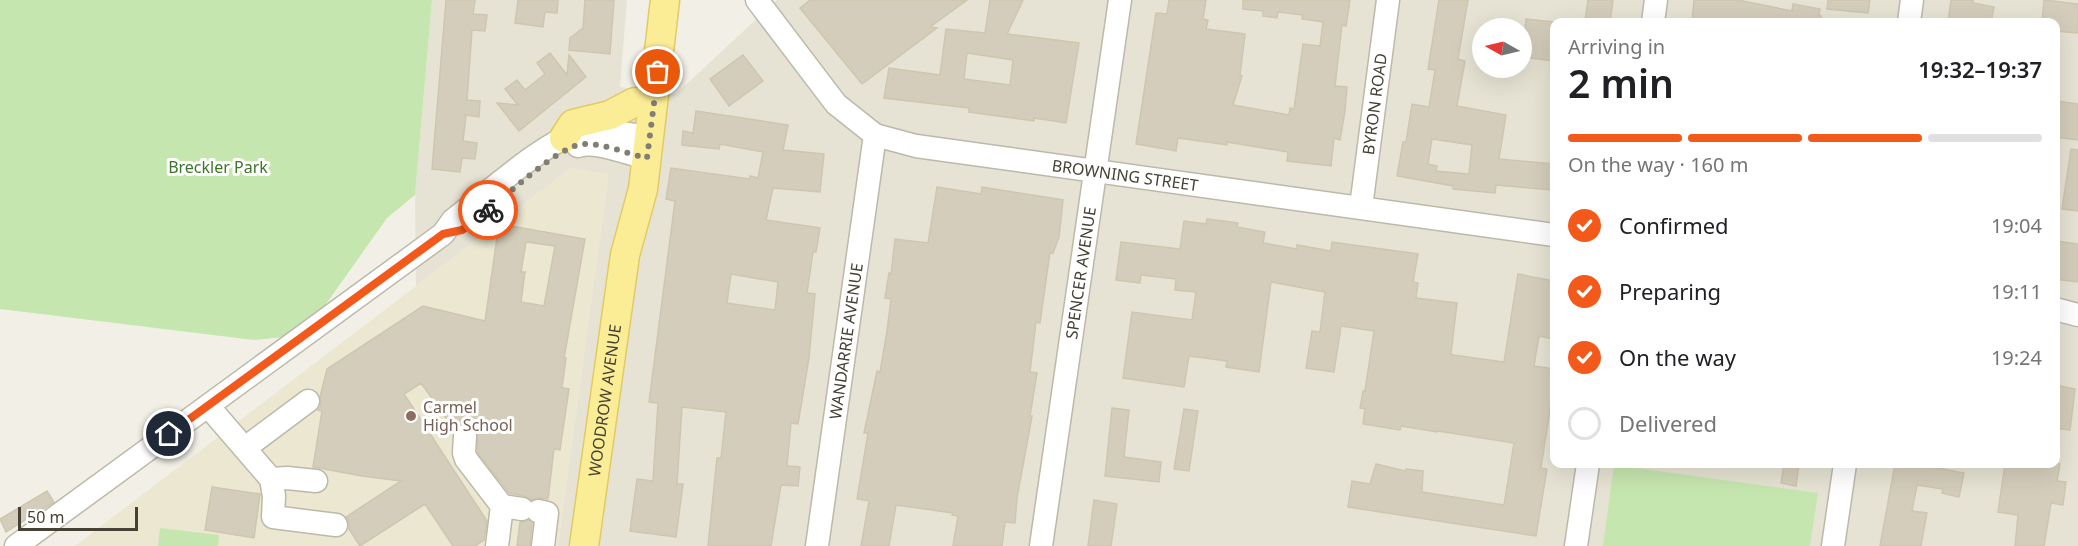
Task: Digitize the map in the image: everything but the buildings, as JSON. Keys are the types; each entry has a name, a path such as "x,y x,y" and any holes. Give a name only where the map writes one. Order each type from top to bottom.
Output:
{"main road":[{"name":"WOODROW AVENUE","path":"584,546 625,255 643,189 635,102 662,1"},
{"name":"WOODROW AVENUE","path":"639,146 662,1"},
{"path":"564,138 573,124 610,115 635,102"}],"street":[{"name":"BROWNING STREET","path":"757,0 836,104 875,135 916,146 1550,234"},
{"name":"SPENCER AVENUE","path":"1041,546 1120,0"},
{"name":"BYRON ROAD","path":"1361,207 1388,0"},
{"path":"1654,18 1656,0"},
{"path":"1910,18 1912,0"},
{"path":"16,546 443,234 453,220 550,146 578,133 595,131 639,146"},
{"name":"WANDARRIE AVENUE","path":"817,546 875,135"},
{"path":"443,234 462,230 563,152 583,144 612,148 639,146"},
{"path":"2060,306 2078,304"},
{"path":"2060,309 2078,315"},
{"path":"245,448 308,401"},
{"path":"208,406 271,479 274,496 273,518 336,525"},
{"path":"465,436 466,459 521,509 547,513 543,546"},
{"path":"1576,546 1587,468"},
{"path":"1833,546 1844,468"},
{"path":"271,479 316,481"},
{"path":"497,546 521,509"}],"shaded area":[{"path":"432,0 627,0 620,87 676,94 777,0 2078,0 2078,546 558,546 608,175 571,168 416,286 415,195"},
{"name":"Carmel High School","path":"571,168 609,174 558,546 75,546"}],"green space":[{"name":"Breckler Park","path":"0,0 432,0 415,195 387,218 304,335 254,340 0,309"},
{"path":"1614,468 1636,468 1818,493 1810,546 1603,546"},
{"path":"160,528 219,535 218,546 158,546"}],"way so far":[{"path":"488,210 545,164 573,147 583,144 612,148 647,158 658,72"}],"place":[{"name":"Carmel High School","path":"411,416"}],"route":[{"path":"169,434 443,234 462,230 488,210"}]}
